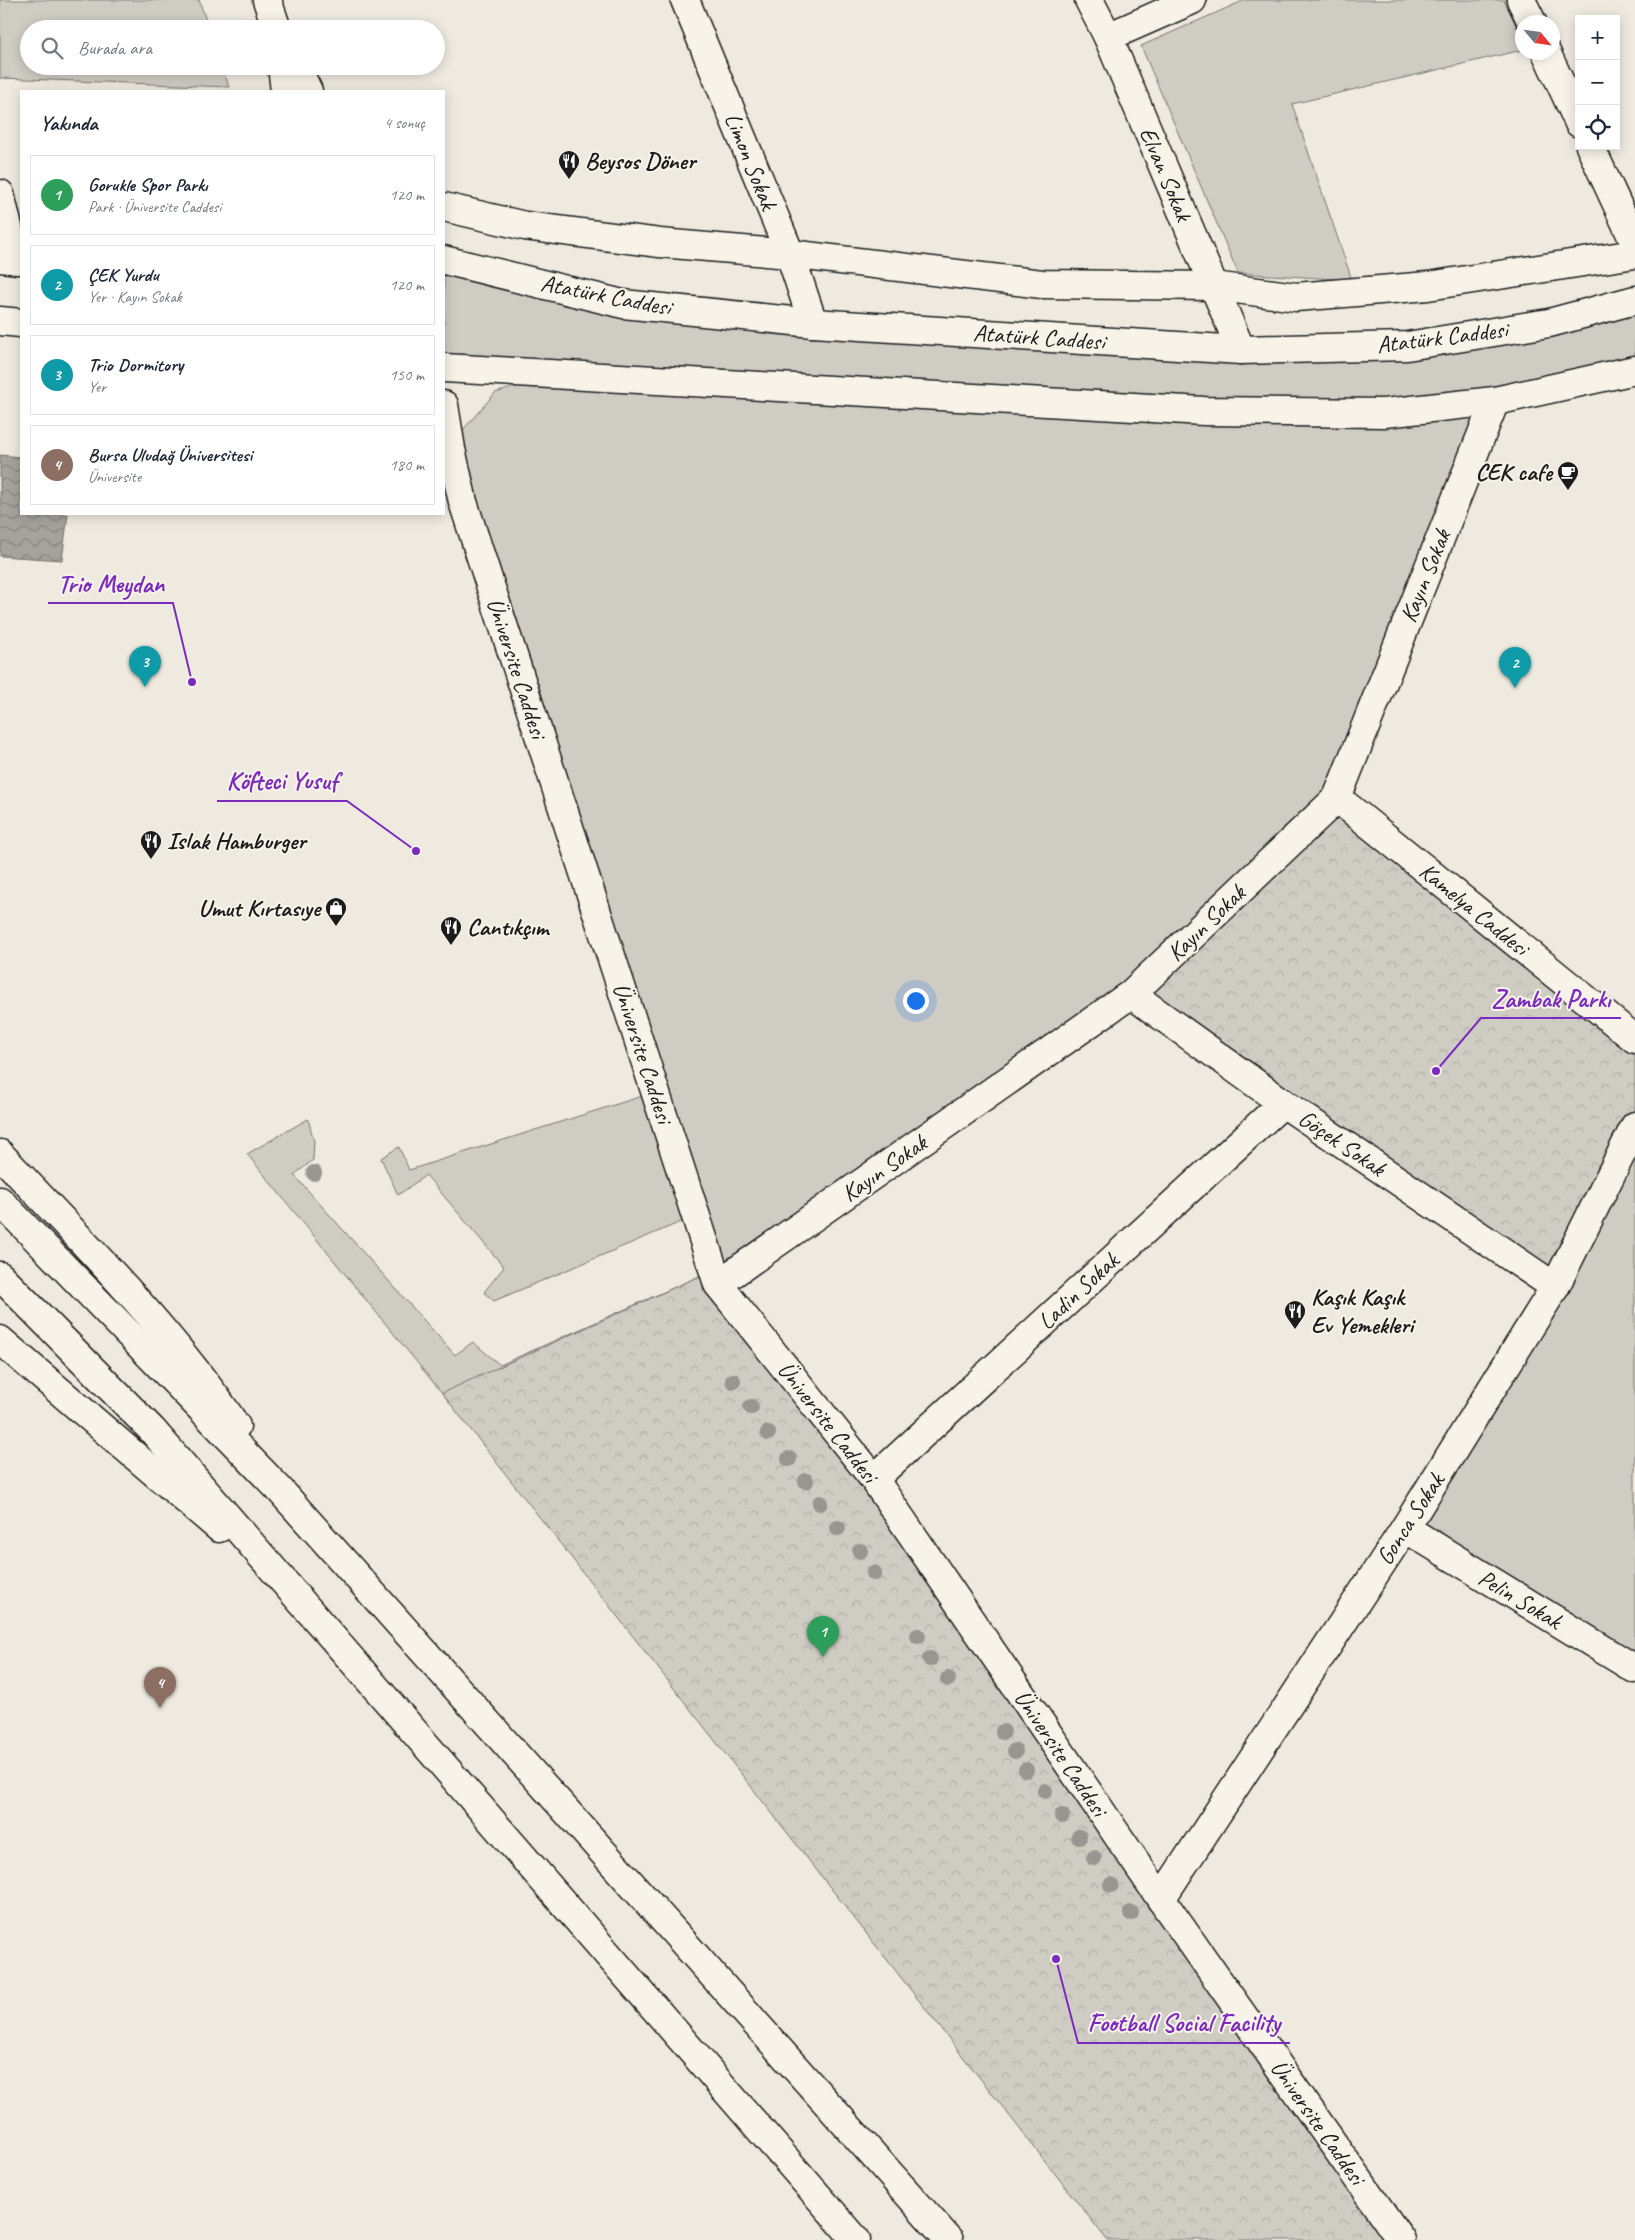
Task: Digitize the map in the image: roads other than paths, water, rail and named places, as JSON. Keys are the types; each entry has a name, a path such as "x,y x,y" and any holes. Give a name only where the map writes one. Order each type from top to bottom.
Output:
{"main road":[{"path":"268,0 274,20"},
{"name":"Limon Sokak","path":"685,0 790,254 813,323"},
{"name":"Elvan Sokak","path":"1089,0 1108,37 1241,350"},
{"path":"1108,37 1192,0"},
{"path":"1521,0 1528,15"},
{"path":"1550,60 1575,114"},
{"path":"283,75 285,90"},
{"path":"300,75 308,90"},
{"path":"1592,150 1635,243"},
{"path":"0,194 12,259"},
{"path":"445,206 525,226 660,242 790,254 1042,284 1214,286 1296,297 1428,286 1635,254"},
{"name":"Atatürk Caddesi","path":"445,260 623,304 813,323 1241,350 1407,346 1549,323 1635,300"},
{"path":"0,321 20,323"},
{"path":"445,368 1204,411 1384,413 1495,401 1635,370"},
{"name":"Kayın Sokak","path":"718,1284 1131,994 1337,798 1495,401"},
{"path":"445,411 463,502"},
{"path":"445,466 463,502"},
{"name":"Üniversite Caddesi","path":"463,502 718,1284 874,1479 1161,1899 1401,2240"},
{"name":"Kamelya Caddesi","path":"1337,798 1635,1039"},
{"name":"Göçek Sokak","path":"1131,994 1283,1103 1555,1287"},
{"name":"Ladin Sokak","path":"874,1479 1283,1103"},
{"name":"Gonca Sokak","path":"1161,1899 1405,1528 1555,1287 1635,1126"},
{"path":"0,1154 147,1311 212,1390 279,1489"},
{"path":"0,1202 279,1489 950,2240"},
{"path":"0,1276 152,1430 856,2240"},
{"path":"0,1340 285,1584"},
{"name":"Pelin Sokak","path":"1405,1528 1635,1669"}],"water":[{"path":"0,455 20,457 20,515 68,515 62,560 0,556"}],"place":[{"name":"Beysos Döner","path":"569,180"},
{"name":"CEK cafe","path":"1568,491"},
{"name":"Trio Meydan","path":"192,682"},
{"name":"Trio Dormitory","path":"145,687"},
{"name":"ÇEK Yurdu","path":"1515,688"},
{"name":"Köfteci Yusuf","path":"416,851"},
{"name":"Islak Hamburger","path":"151,860"},
{"name":"Umut Kırtasıye","path":"336,927"},
{"name":"Cantıkçım","path":"451,946"},
{"name":"Zambak Parkı","path":"1436,1071"},
{"name":"Kaşık Kaşık Ev Yemekleri","path":"1295,1330"},
{"name":"Gorukle Spor Parkı","path":"823,1657"},
{"name":"Bursa Uludağ Üniversitesi","path":"160,1708"},
{"name":"Football Social Facility","path":"1056,1959"}]}
